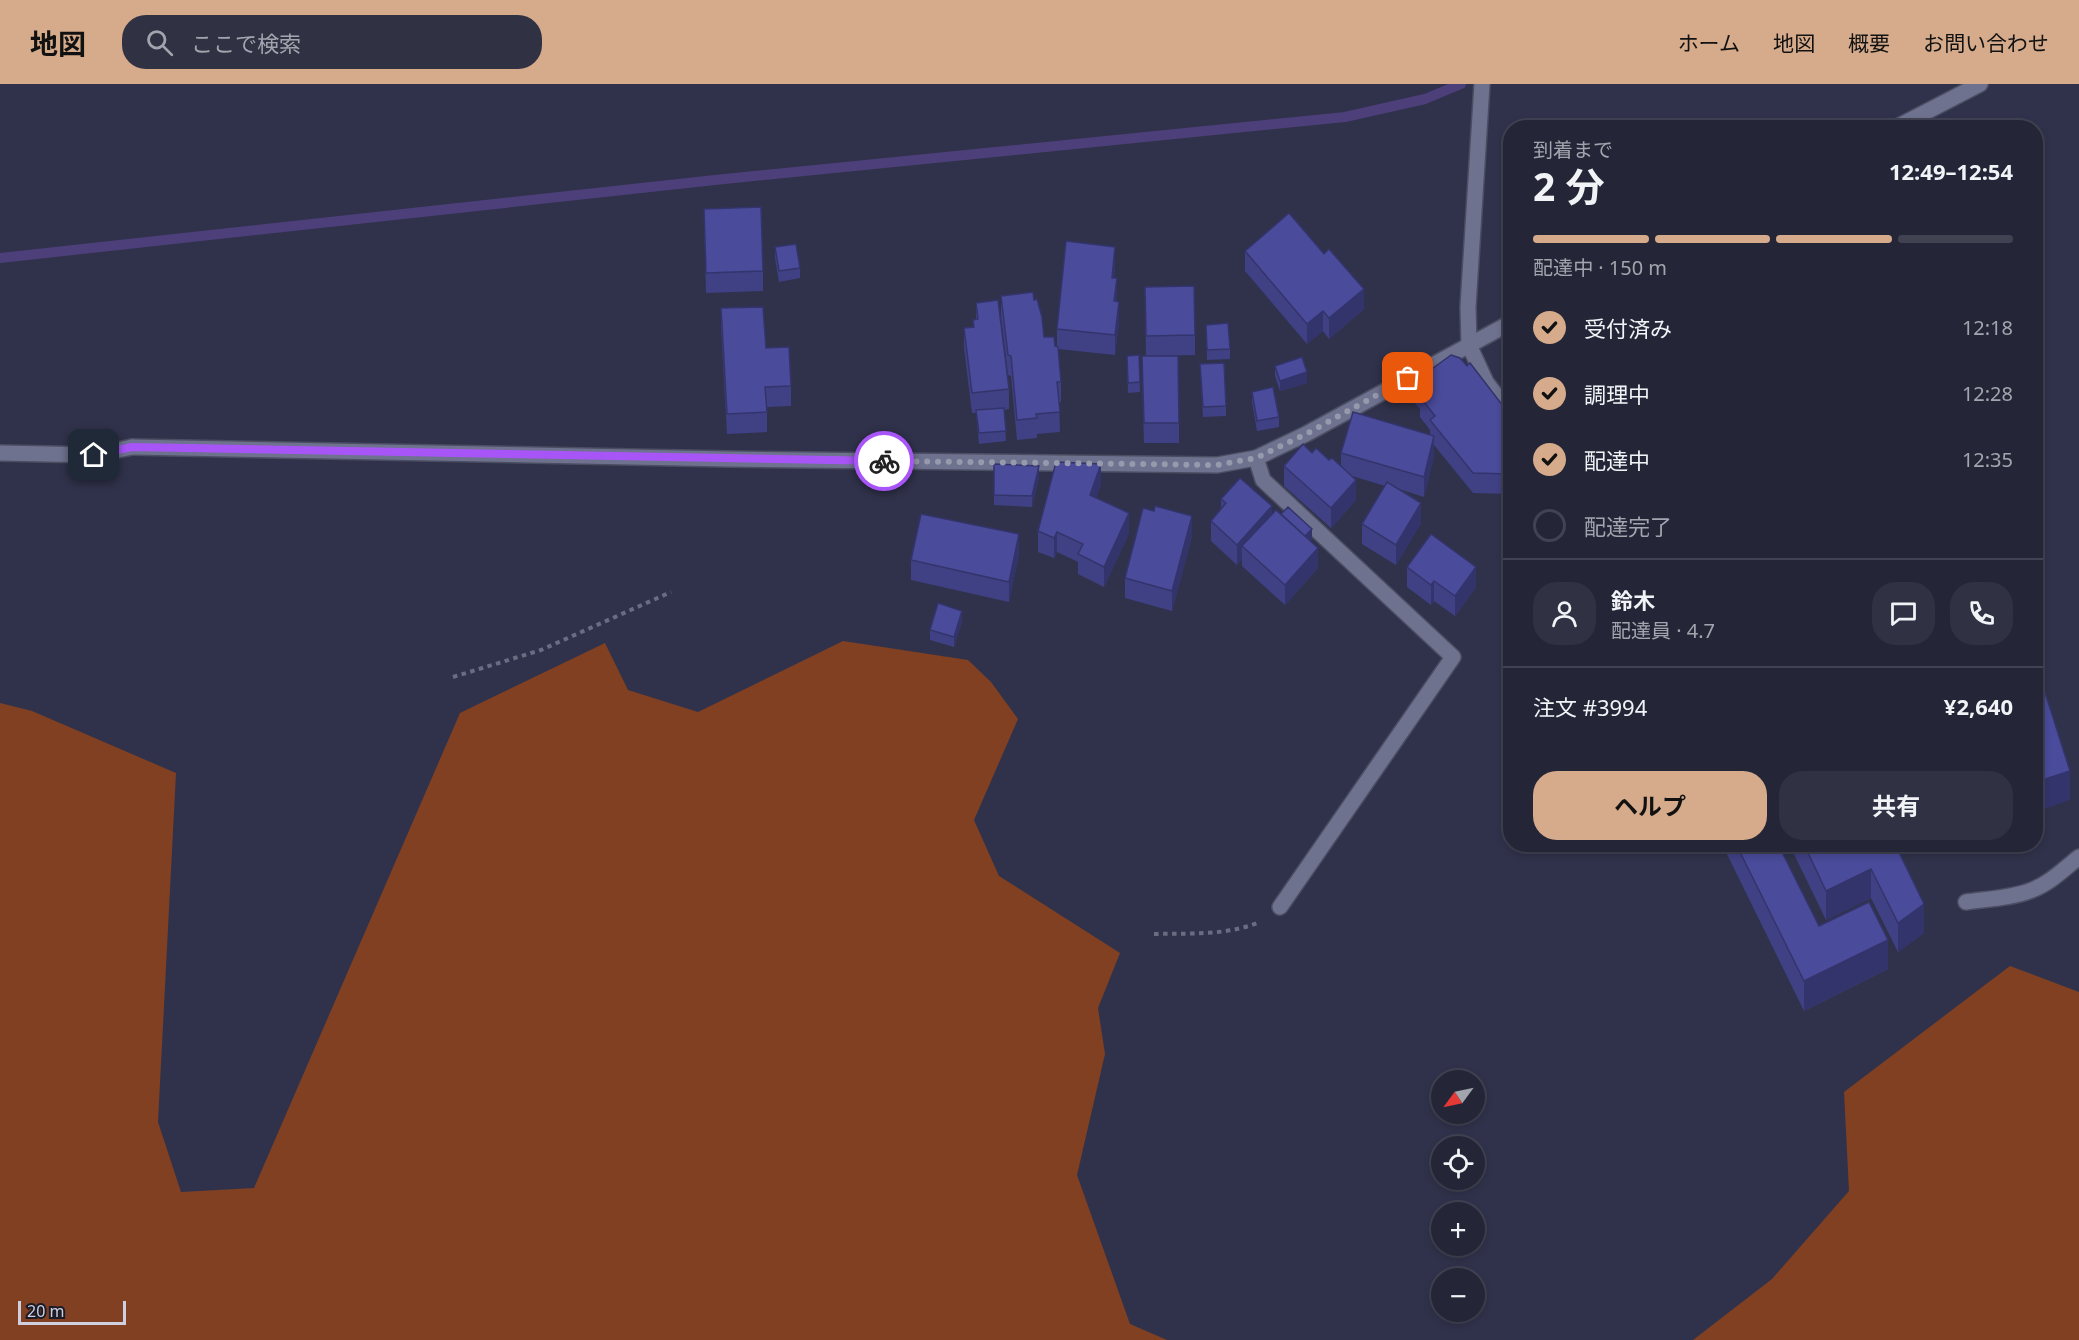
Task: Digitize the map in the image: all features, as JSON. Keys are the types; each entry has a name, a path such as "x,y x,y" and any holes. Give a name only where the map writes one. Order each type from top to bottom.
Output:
{"street":[{"path":"1911,120 1980,84"},
{"path":"1482,89 1468,307 1469,345 1486,382 1503,404"},
{"path":"0,453 94,455 132,447 717,459 1217,465 1256,458 1306,434 1503,327"},
{"path":"1256,458 1263,480 1453,657 1280,907"},
{"path":"1966,902 2012,896 2031,890 2052,879 2079,857"}],"path":[{"path":"453,677 541,650 671,592"},
{"path":"1154,934 1239,930 1264,920 1280,907"}],"shaded area":[{"path":"843,641 968,660 991,682 1018,719 974,820 999,876 1120,953 1098,1008 1105,1054 1077,1175 1130,1324 1167,1340 0,1340 0,703 32,711 176,773 158,1122 181,1192 254,1188 460,713 605,643 628,690 698,712"},
{"path":"2010,966 2079,992 2079,1340 1693,1340 1772,1279 1849,1191 1844,1092"}],"building":[{"path":"761,207 763,271 706,273 704,209"},
{"path":"1289,213 1324,254 1329,249 1364,289 1329,318 1323,311 1307,324 1245,251"},
{"path":"1066,241 1115,247 1112,278 1117,278 1114,301 1119,302 1115,335 1057,329"},
{"path":"796,244 800,268 779,271 775,247"},
{"path":"1194,286 1195,335 1146,336 1145,287"},
{"path":"1033,292 1042,317 1044,337 1054,337 1055,346 1058,347 1061,382 1057,382 1060,412 1036,414 1037,418 1017,420 1011,356 1008,355 1001,296"},
{"path":"998,300 1009,389 972,393 964,328 974,327 973,320 978,319 976,303"},
{"path":"763,307 766,348 789,347 791,386 765,387 767,412 727,414 721,308"},
{"path":"1228,323 1230,349 1207,350 1206,325"},
{"path":"1139,355 1140,382 1128,383 1127,356"},
{"path":"1451,355 1460,358 1467,366 1470,363 1503,406 1503,474 1473,473 1430,420 1435,416 1420,397 1424,394 1414,382"},
{"path":"1142,356 1178,356 1179,423 1144,423"},
{"path":"1302,357 1307,372 1280,381 1275,366"},
{"path":"1224,363 1226,406 1203,407 1200,364"},
{"path":"1273,387 1279,417 1257,421 1252,392"},
{"path":"1004,408 1006,431 979,433 976,410"},
{"path":"1353,412 1434,436 1424,477 1341,453"},
{"path":"1303,444 1312,453 1316,448 1329,460 1332,458 1356,480 1331,508 1284,466"},
{"path":"1056,462 1101,464 1090,495 1129,513 1104,567 1078,554 1083,544 1057,532 1054,538 1038,531"},
{"path":"994,464 1039,466 1032,496 994,495"},
{"path":"1240,478 1272,506 1237,545 1211,521 1226,503 1221,499"},
{"path":"1387,482 1421,503 1396,545 1362,524"},
{"path":"1155,506 1192,516 1172,591 1125,578 1143,508 1154,511"},
{"path":"1288,507 1312,529 1305,536 1281,514"},
{"path":"1276,510 1318,548 1285,585 1242,546"},
{"path":"921,514 1019,534 1009,582 911,560"},
{"path":"1431,534 1476,567 1455,596 1434,581 1431,585 1407,567"},
{"path":"938,603 962,611 954,637 930,630"},
{"path":"2043,686 2070,771 2043,780"},
{"path":"1740,852 1782,852 1819,926 1869,902 1888,940 1804,981"},
{"path":"1808,852 1899,852 1924,904 1898,923 1871,869 1826,891"}],"waterway":[{"path":"0,258 715,180 1345,117 1425,99 1461,84"}],"way so far":[{"path":"884,461 1217,465 1256,458 1306,434 1408,378"}],"route":[{"path":"94,455 132,447 884,461"}]}
